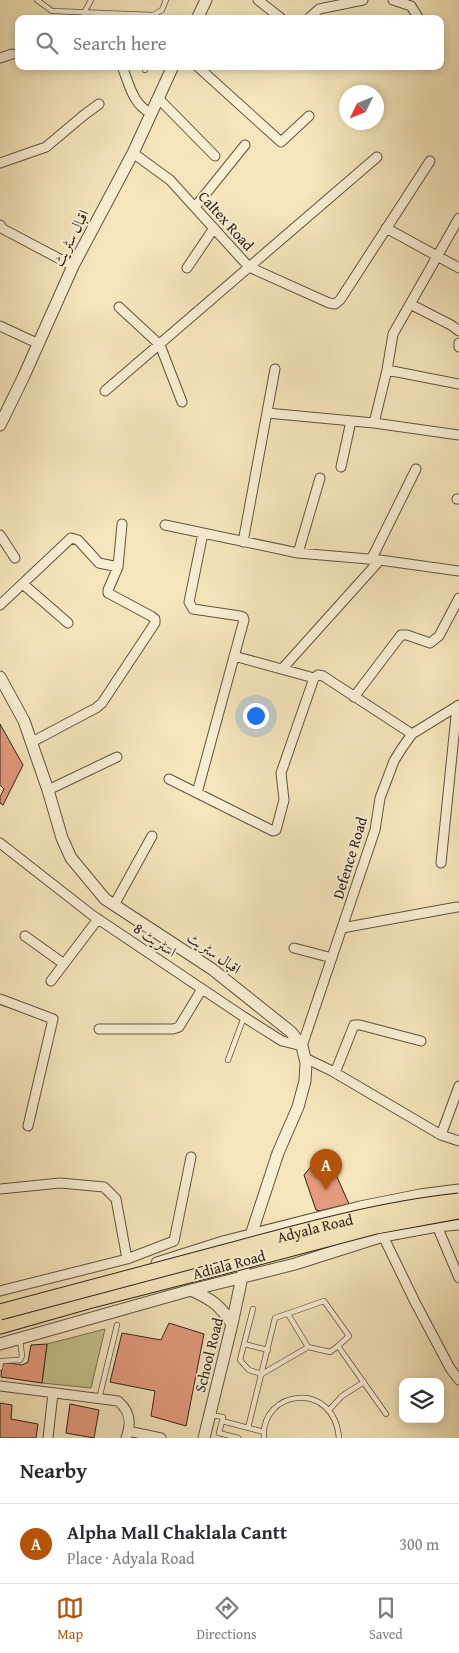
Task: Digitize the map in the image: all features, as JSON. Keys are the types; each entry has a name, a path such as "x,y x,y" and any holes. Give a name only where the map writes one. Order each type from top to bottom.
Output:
{"main road":[{"name":"Adyala Road","path":"0,1312 285,1236 380,1213 425,1204 459,1201"},
{"name":"Adiala Road","path":"0,1326 88,1301 376,1226 459,1211"}],"street":[{"path":"199,15 206,0"},
{"path":"258,0 277,15"},
{"path":"312,15 319,9 363,0"},
{"path":"393,0 411,6 417,15"},
{"path":"0,58 12,54"},
{"path":"124,70 137,102 145,111 151,114"},
{"name":"اقبال سٹریٹ","path":"0,425 72,266 133,153 172,70"},
{"path":"201,70 281,142 309,116"},
{"path":"158,98 215,156"},
{"path":"0,163 46,146 99,104"},
{"path":"195,207 244,145"},
{"name":"Caltex Road","path":"133,153 170,180 249,267 329,303 335,304 340,300 386,228"},
{"path":"105,391 377,157"},
{"path":"430,161 386,228 459,268"},
{"path":"374,423 387,370 393,334 459,218"},
{"path":"0,225 3,229 72,266"},
{"path":"187,268 214,228"},
{"path":"410,304 459,331"},
{"path":"119,307 160,345 182,402"},
{"path":"0,326 38,344"},
{"path":"243,542 275,369"},
{"path":"387,370 459,384"},
{"path":"267,413 374,423 459,435"},
{"path":"341,467 351,421"},
{"path":"282,669 375,560 416,469"},
{"path":"298,552 320,478"},
{"path":"32,742 102,703 155,623 151,616 108,592 118,568 122,524"},
{"path":"165,525 298,552 459,571"},
{"path":"197,793 244,620 243,617 193,609 189,602 203,533"},
{"path":"0,535 15,558"},
{"path":"0,605 71,538 78,540 99,563 118,568"},
{"path":"23,584 68,622"},
{"path":"354,697 401,635 407,635 430,643 435,640 459,598"},
{"path":"234,656 314,678"},
{"path":"169,779 276,830 284,800 281,772 314,678 318,674 412,734"},
{"name":"اقبال سٹریٹ","path":"0,677 24,721 48,790 62,838 71,858 105,899 212,969 291,1032 302,1046 305,1058 305,1081 298,1107 278,1153 251,1236 241,1278"},
{"path":"440,863 458,705"},
{"name":"Defence Road","path":"302,1046 375,830 380,798 394,761 412,734 458,705"},
{"path":"48,790 117,757"},
{"path":"114,905 152,836"},
{"name":"اسٹریٹ 8","path":"0,843 98,919 202,989 282,1041 302,1046"},
{"path":"342,928 457,907"},
{"path":"51,981 98,919"},
{"path":"25,936 64,964"},
{"path":"294,948 332,958"},
{"path":"99,1030 173,1029 179,1027 202,989"},
{"path":"1,1002 52,1019 28,1126"},
{"path":"336,1073 354,1025 421,1041"},
{"path":"305,1058 336,1073 441,1135 459,1141"},
{"path":"441,1135 459,1086"},
{"path":"0,1291 127,1259 174,1241 191,1157"},
{"path":"0,1189 60,1183 104,1188 116,1198 127,1259"},
{"path":"0,1306 163,1262 223,1242 360,1207 420,1195 459,1190"},
{"path":"0,1344 191,1290 296,1264 383,1236 436,1226 459,1224"},
{"path":"436,1226 459,1278"},
{"path":"383,1236 415,1302 450,1368 459,1380"},
{"name":"School Road","path":"204,1438 232,1324 241,1278"},
{"path":"191,1290 216,1304 224,1311 232,1324"},
{"path":"0,1386 118,1401 126,1408 128,1418 127,1435 161,1438"},
{"path":"48,1438 53,1393"}],"lane":[{"path":"37,0 52,11 112,15"},
{"path":"84,13 91,0"},
{"path":"152,15 162,10 166,0"},
{"path":"228,1060 244,1017"},
{"path":"248,1428 275,1318 324,1300 349,1336 330,1352 308,1346 288,1314"},
{"path":"253,1310 240,1360 249,1370 262,1374 308,1346"},
{"path":"99,1399 117,1325"},
{"path":"0,1368 1,1361 20,1360 22,1356 20,1338"},
{"path":"244,1344 268,1350"},
{"path":"338,1346 386,1414"},
{"path":"329,1410 342,1396 364,1382"},
{"path":"264,1438 267,1419 274,1408 285,1401 298,1397 311,1399 323,1404 333,1414 338,1426 339,1438"},
{"path":"209,1415 223,1417 219,1433 238,1438"},
{"path":"222,1420 264,1432"}],"green space":[{"path":"105,1329 91,1388 42,1383 47,1344"}],"building":[{"path":"0,724 23,765 3,805 0,803 0,797 4,789 0,785"},
{"path":"325,1150 349,1204 319,1211 316,1210 304,1175"},
{"path":"169,1323 204,1334 186,1426 151,1416 155,1391 110,1382 122,1333 161,1340"},
{"path":"47,1344 42,1383 1,1377 2,1362 22,1365 28,1362 31,1345"},
{"path":"0,1403 12,1405 11,1419 38,1424 36,1438 0,1438"},
{"path":"70,1404 99,1410 94,1438 66,1433"}],"place":[{"name":"Alpha Mall Chaklala Cantt","path":"326,1190"}]}
